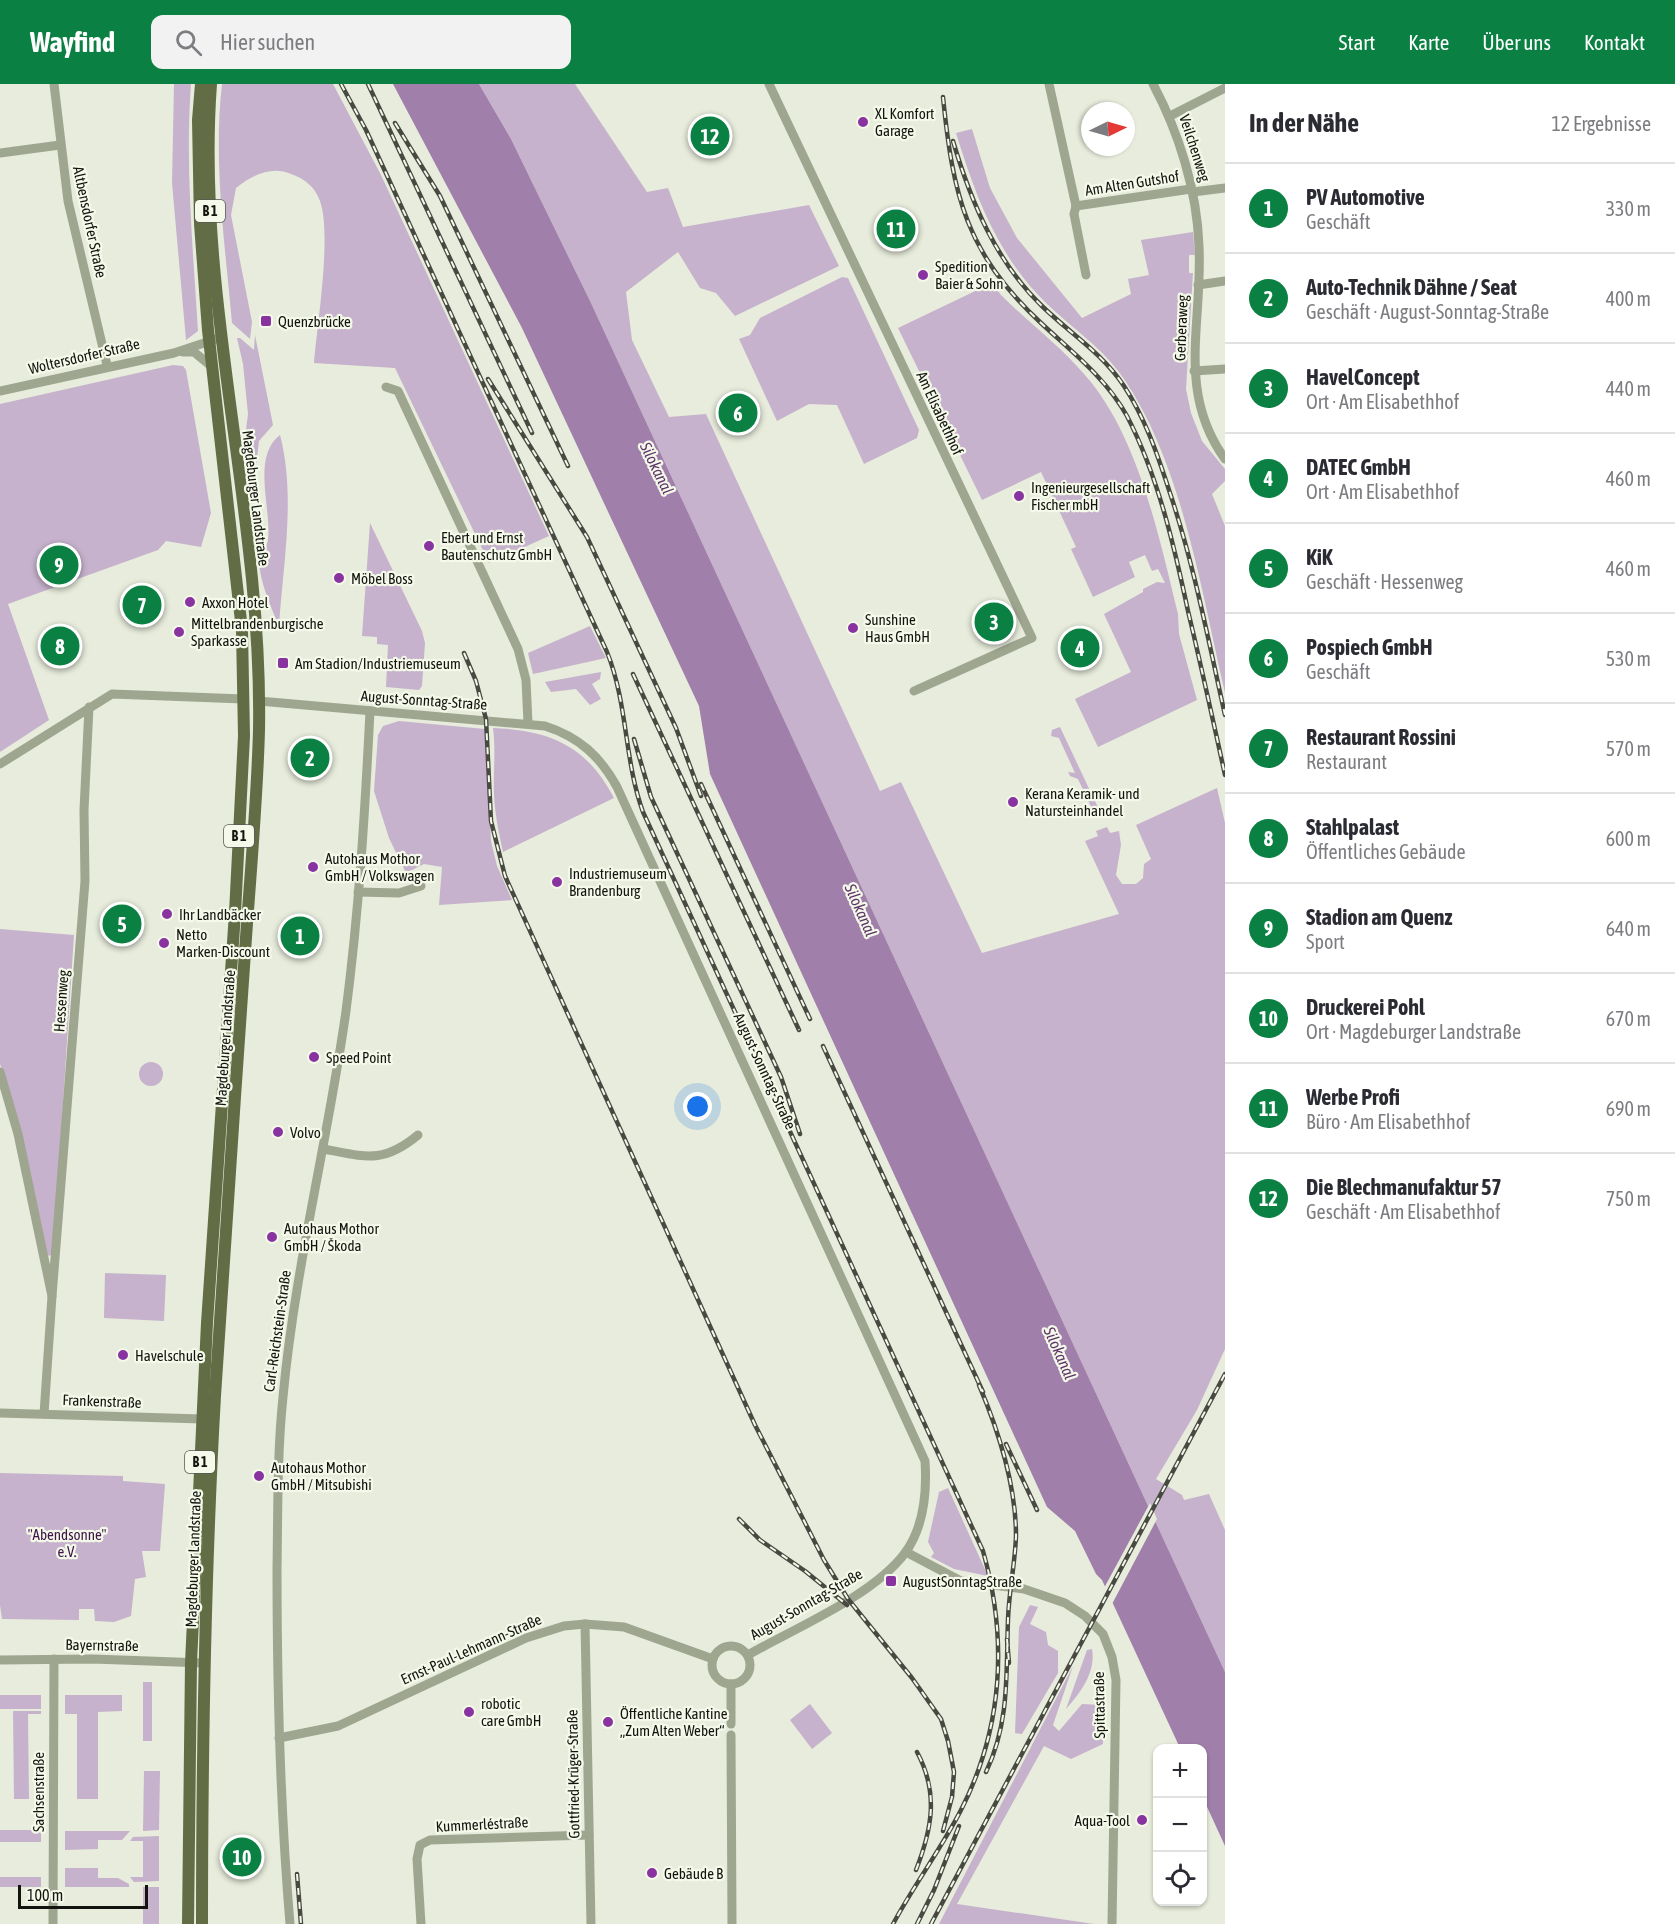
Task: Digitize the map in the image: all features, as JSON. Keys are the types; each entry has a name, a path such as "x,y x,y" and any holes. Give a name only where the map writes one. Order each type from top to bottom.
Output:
{"main road":[{"name":"Magdeburger Landstraße","path":"188,1924 190,1663 202,1419 243,771 240,612 211,366 200,224 198,120 201,84"},
{"name":"Magdeburger Landstraße","path":"202,1924 204,1663 215,1400 253,829 259,701 253,592 222,337 208,175 211,84"},
{"path":"243,699 259,701"}],"street":[{"name":"Altbensdorfer Straße","path":"54,84 68,201 107,365"},
{"name":"Am Elisabethhof","path":"769,84 1032,638 914,691"},
{"name":"Am Alten Gutshof","path":"1049,84 1076,206 1074,214 1086,275"},
{"name":"Veilchenweg","path":"1153,84 1170,116 1192,191 1225,188"},
{"path":"1170,116 1225,88"},
{"path":"0,153 60,145"},
{"name":"Am Alten Gutshof","path":"1076,206 1192,191"},
{"name":"Gerberaweg","path":"1192,191 1199,249 1194,371 1200,414 1208,433 1225,459"},
{"path":"1198,285 1225,281"},
{"name":"Woltersdorfer Straße","path":"0,391 107,365 174,352 222,337"},
{"name":"Woltersdorfer Straße","path":"174,352 194,352 211,366"},
{"path":"1194,371 1225,369"},
{"path":"386,387 398,391 518,649 526,680 528,723"},
{"path":"0,764 106,697 119,694 243,699"},
{"name":"August-Sonntag-Straße","path":"259,701 528,723 560,731 584,745 602,763 617,786 920,1443 925,1461 926,1490 921,1516 906,1552 884,1574 864,1589 748,1656"},
{"name":"Hessenweg","path":"44,1414 85,881 84,810 89,707"},
{"name":"Carl-Reichstein-Straße","path":"290,1924 279,1738 278,1539 283,1397 294,1305 324,1149 346,1010 358,892 370,711"},
{"path":"358,892 399,893 421,886"},
{"name":"Hessenweg","path":"0,1072 18,1134 52,1296"},
{"path":"324,1149 359,1156 381,1155 400,1150 418,1135"},
{"name":"Frankenstraße","path":"0,1413 202,1419"},
{"name":"Spittastraße","path":"906,1552 961,1581 1024,1589 1048,1595 1085,1616 1103,1634 1112,1657 1116,1680 1112,1924"},
{"name":"Ernst-Paul-Lehmann-Straße","path":"279,1738 338,1726 526,1638 564,1626 585,1624 635,1630 712,1659"},
{"name":"Gottfried-Krüger-Straße","path":"585,1624 591,1924"},
{"path":"729,1647 739,1648 748,1656 750,1667 748,1675 738,1683 723,1683 714,1674 712,1659 720,1650 729,1647"},
{"name":"Sachsenstraße","path":"52,1924 54,1659"},
{"name":"Bayernstraße","path":"0,1660 204,1663"},
{"path":"731,1684 731,1724"},
{"path":"731,1735 732,1924"},
{"name":"Kummerléstraße","path":"421,1924 417,1859 420,1845 430,1840 589,1835"}],"green space":[{"path":"174,84 191,84 189,177 198,331 186,340 172,183"},
{"path":"222,84 333,84 381,175 549,536 489,563 395,368 314,363 325,235 320,201 309,184 296,176 269,171 248,179 236,188 231,215 252,322 250,339 232,323 219,173"},
{"path":"479,84 575,84 647,192 668,188 683,227 809,205 839,266 735,316 716,293 700,288 678,252 626,292 632,340 669,417 706,414 880,791 901,782 982,953 1119,914 1085,841 1098,836 1096,831 1107,827 1110,833 1119,831 1121,845 1116,875 1122,884 1136,884 1143,878 1144,864 1151,859 1136,825 1217,788 1225,823 1225,1349 1197,1410 1156,1479 1182,1495 1184,1500 1209,1494 1225,1530 1225,1672 591,303 511,139"},
{"path":"972,129 990,188 1017,238 1082,318 1131,294 1128,279 1149,275 1141,240 1193,232 1195,255 1189,255 1189,273 1193,273 1186,389 1191,413 1202,441 1225,469 1225,481 1212,494 1225,526 1225,693 1188,531 1161,450 1144,413 1116,368 1029,285 1001,245 980,202 956,133"},
{"path":"842,277 848,278 919,430 917,438 864,464 837,405 809,404 777,421 739,339 750,335 760,318"},
{"path":"992,283 1001,295 1084,374 1103,398 1119,426 1144,488 1178,614 1179,634 1197,700 1098,747 1075,699 1131,672 1104,614 1143,592 1143,589 1157,582 1165,583 1158,569 1152,571 1145,555 1129,562 1135,577 1093,597 1071,549 1076,547 1041,472 982,500 898,328"},
{"path":"255,335 273,425 259,441 256,467 249,468 245,438 248,414 243,364 237,338 254,350"},
{"path":"173,365 183,366 186,370 211,513 201,547 166,541 158,550 8,604 49,720 0,752 0,404"},
{"path":"280,435 285,458 288,506 279,626 265,591 259,563 268,540 266,456 271,445"},
{"path":"370,523 422,631 425,643 422,686 419,690 386,687 388,645 377,644 377,637 362,636"},
{"path":"590,626 606,658 533,674 528,653"},
{"path":"601,672 600,679 592,684 601,699 590,705 576,689 551,692 545,682"},
{"path":"399,721 485,729 491,841 497,866 512,900 439,905 442,867 424,864 406,873 389,838 374,791 378,735 383,726"},
{"path":"1060,727 1101,814 1093,817 1087,811 1094,813 1078,779 1070,776 1068,772 1075,773 1059,738 1051,736 1052,730"},
{"path":"493,728 532,732 565,744 592,765 614,798 503,852 495,802"},
{"path":"0,929 74,935 53,1255 46,1256 8,1086 0,1064"},
{"path":"151,1062 156,1063 162,1069 162,1079 156,1085 151,1086 146,1085 140,1079 139,1074 140,1069 146,1063"},
{"path":"105,1273 166,1275 164,1321 104,1318"},
{"name":"\"Abendsonne\" e.V.","path":"0,1473 123,1476 123,1481 165,1484 160,1551 142,1551 146,1577 135,1579 131,1616 114,1622 95,1621 94,1609 79,1609 79,1620 2,1619 0,1605"},
{"path":"948,1488 988,1576 954,1569 931,1557 934,1553 928,1542 939,1492"},
{"path":"1030,1605 1038,1607 1030,1624 1046,1632 1048,1645 1058,1651 1058,1673 1022,1734 1015,1733 1019,1627"},
{"path":"1092,1649 1092,1666 1086,1681 1066,1709 1087,1650"},
{"path":"1073,1666 1053,1725 1059,1731 1082,1704 1102,1705 1103,1744 1071,1759 1044,1746 957,1904 1094,1924 939,1924"},
{"path":"143,1682 152,1682 152,1741 143,1741"},
{"path":"0,1695 41,1695 41,1709 0,1709"},
{"path":"65,1695 122,1695 122,1711 98,1712 98,1799 77,1799 77,1714 65,1714"},
{"path":"810,1704 832,1733 812,1749 790,1720"},
{"path":"13,1711 41,1711 41,1714 28,1714 29,1799 14,1799"},
{"path":"144,1771 160,1771 159,1830 143,1831"},
{"path":"0,1830 41,1830 41,1842 0,1842"},
{"path":"65,1831 130,1831 122,1840 98,1840 98,1849 65,1850"},
{"path":"159,1836 159,1881 134,1882 130,1877 143,1877 143,1841 130,1841 133,1837"},
{"path":"65,1868 98,1868 98,1878 118,1878 129,1884 129,1887 65,1887"},
{"path":"0,1877 41,1877 41,1887 0,1887"},
{"path":"143,1887 159,1887 159,1924 143,1924"}],"water":[{"name":"Silokanal","path":"393,84 479,84 511,139 591,303 1225,1672 1225,1846 1207,1807 1207,1744 1178,1744 1102,1580 1096,1574 1075,1531 1047,1507 710,774 699,706 522,328"}],"pier":[{"path":"1150,1503 1157,1519 1111,1606 1103,1590"}],"railway":[{"path":"341,84 366,130 607,652 619,692 632,772 643,812 983,1551 991,1584 998,1650 997,1683 986,1747 961,1810 893,1924"},
{"path":"368,84 532,433"},
{"path":"943,97 952,164 959,194 980,247 995,272 1016,297 1088,366 1119,402 1148,462 1171,536 1225,775"},
{"path":"395,123 440,196 568,466"},
{"path":"953,141 977,208 987,230 1012,271 1043,307 1115,374 1144,423 1155,449 1186,546 1225,715"},
{"path":"488,379 587,537 676,728 701,796"},
{"path":"464,653 476,681 486,719 491,821 505,876 755,1425 824,1560 848,1599 912,1678 941,1719 954,1772 952,1797 943,1831"},
{"path":"633,674 799,1030"},
{"path":"634,739 651,797 781,1077 800,1134"},
{"path":"701,784 810,1019"},
{"path":"823,1046 983,1392"},
{"path":"931,1924 1225,1374"},
{"path":"979,1385 993,1421 1010,1478 1016,1536 1003,1716 994,1753 986,1772"},
{"path":"1006,1444 1037,1510"},
{"path":"739,1519 760,1540 805,1571 847,1605"},
{"path":"1007,1639 1009,1663"},
{"path":"916,1870 926,1840 931,1811 928,1782 917,1752"},
{"path":"917,1924 934,1890 959,1826"},
{"path":"297,1874 301,1924"}],"place":[{"name":"XL Komfort Garage","path":"863,122"},
{"name":"Die Blechmanufaktur 57","path":"710,136"},
{"name":"Werbe Profi","path":"896,229"},
{"name":"Spedition Baier & Sohn","path":"923,275"},
{"name":"Quenzbrücke","path":"266,321"},
{"name":"Pospiech GmbH","path":"738,413"},
{"name":"Ingenieurgesellschaft Fischer mbH","path":"1019,496"},
{"name":"Ebert und Ernst Bautenschutz GmbH","path":"429,546"},
{"name":"Stadion am Quenz","path":"59,565"},
{"name":"Möbel Boss","path":"339,578"},
{"name":"Axxon Hotel","path":"190,602"},
{"name":"Restaurant Rossini","path":"142,605"},
{"name":"HavelConcept","path":"994,622"},
{"name":"Sunshine Haus GmbH","path":"853,628"},
{"name":"Mittelbrandenburgische Sparkasse","path":"179,632"},
{"name":"Stahlpalast","path":"60,646"},
{"name":"DATEC GmbH","path":"1080,648"},
{"name":"Am Stadion/Industriemuseum","path":"283,663"},
{"name":"Auto-Technik Dähne / Seat","path":"310,758"},
{"name":"Kerana Keramik- und Natursteinhandel","path":"1013,802"},
{"name":"Autohaus Mothor GmbH / Volkswagen","path":"313,867"},
{"name":"Industriemuseum Brandenburg","path":"557,882"},
{"name":"Ihr Landbäcker","path":"167,914"},
{"name":"KiK","path":"122,924"},
{"name":"PV Automotive","path":"300,936"},
{"name":"Netto Marken-Discount","path":"164,943"},
{"name":"Speed Point","path":"314,1057"},
{"name":"Volvo","path":"278,1132"},
{"name":"Autohaus Mothor GmbH / Škoda","path":"272,1237"},
{"name":"Havelschule","path":"123,1355"},
{"name":"Autohaus Mothor GmbH / Mitsubishi","path":"259,1476"},
{"name":"AugustSonntagStraße","path":"891,1581"},
{"name":"robotic care GmbH","path":"469,1712"},
{"name":"Öffentliche Kantine „Zum Alten Weber“","path":"608,1722"},
{"name":"Aqua-Tool","path":"1142,1820"},
{"name":"Druckerei Pohl","path":"242,1857"},
{"name":"Gebäude B","path":"652,1873"}]}
